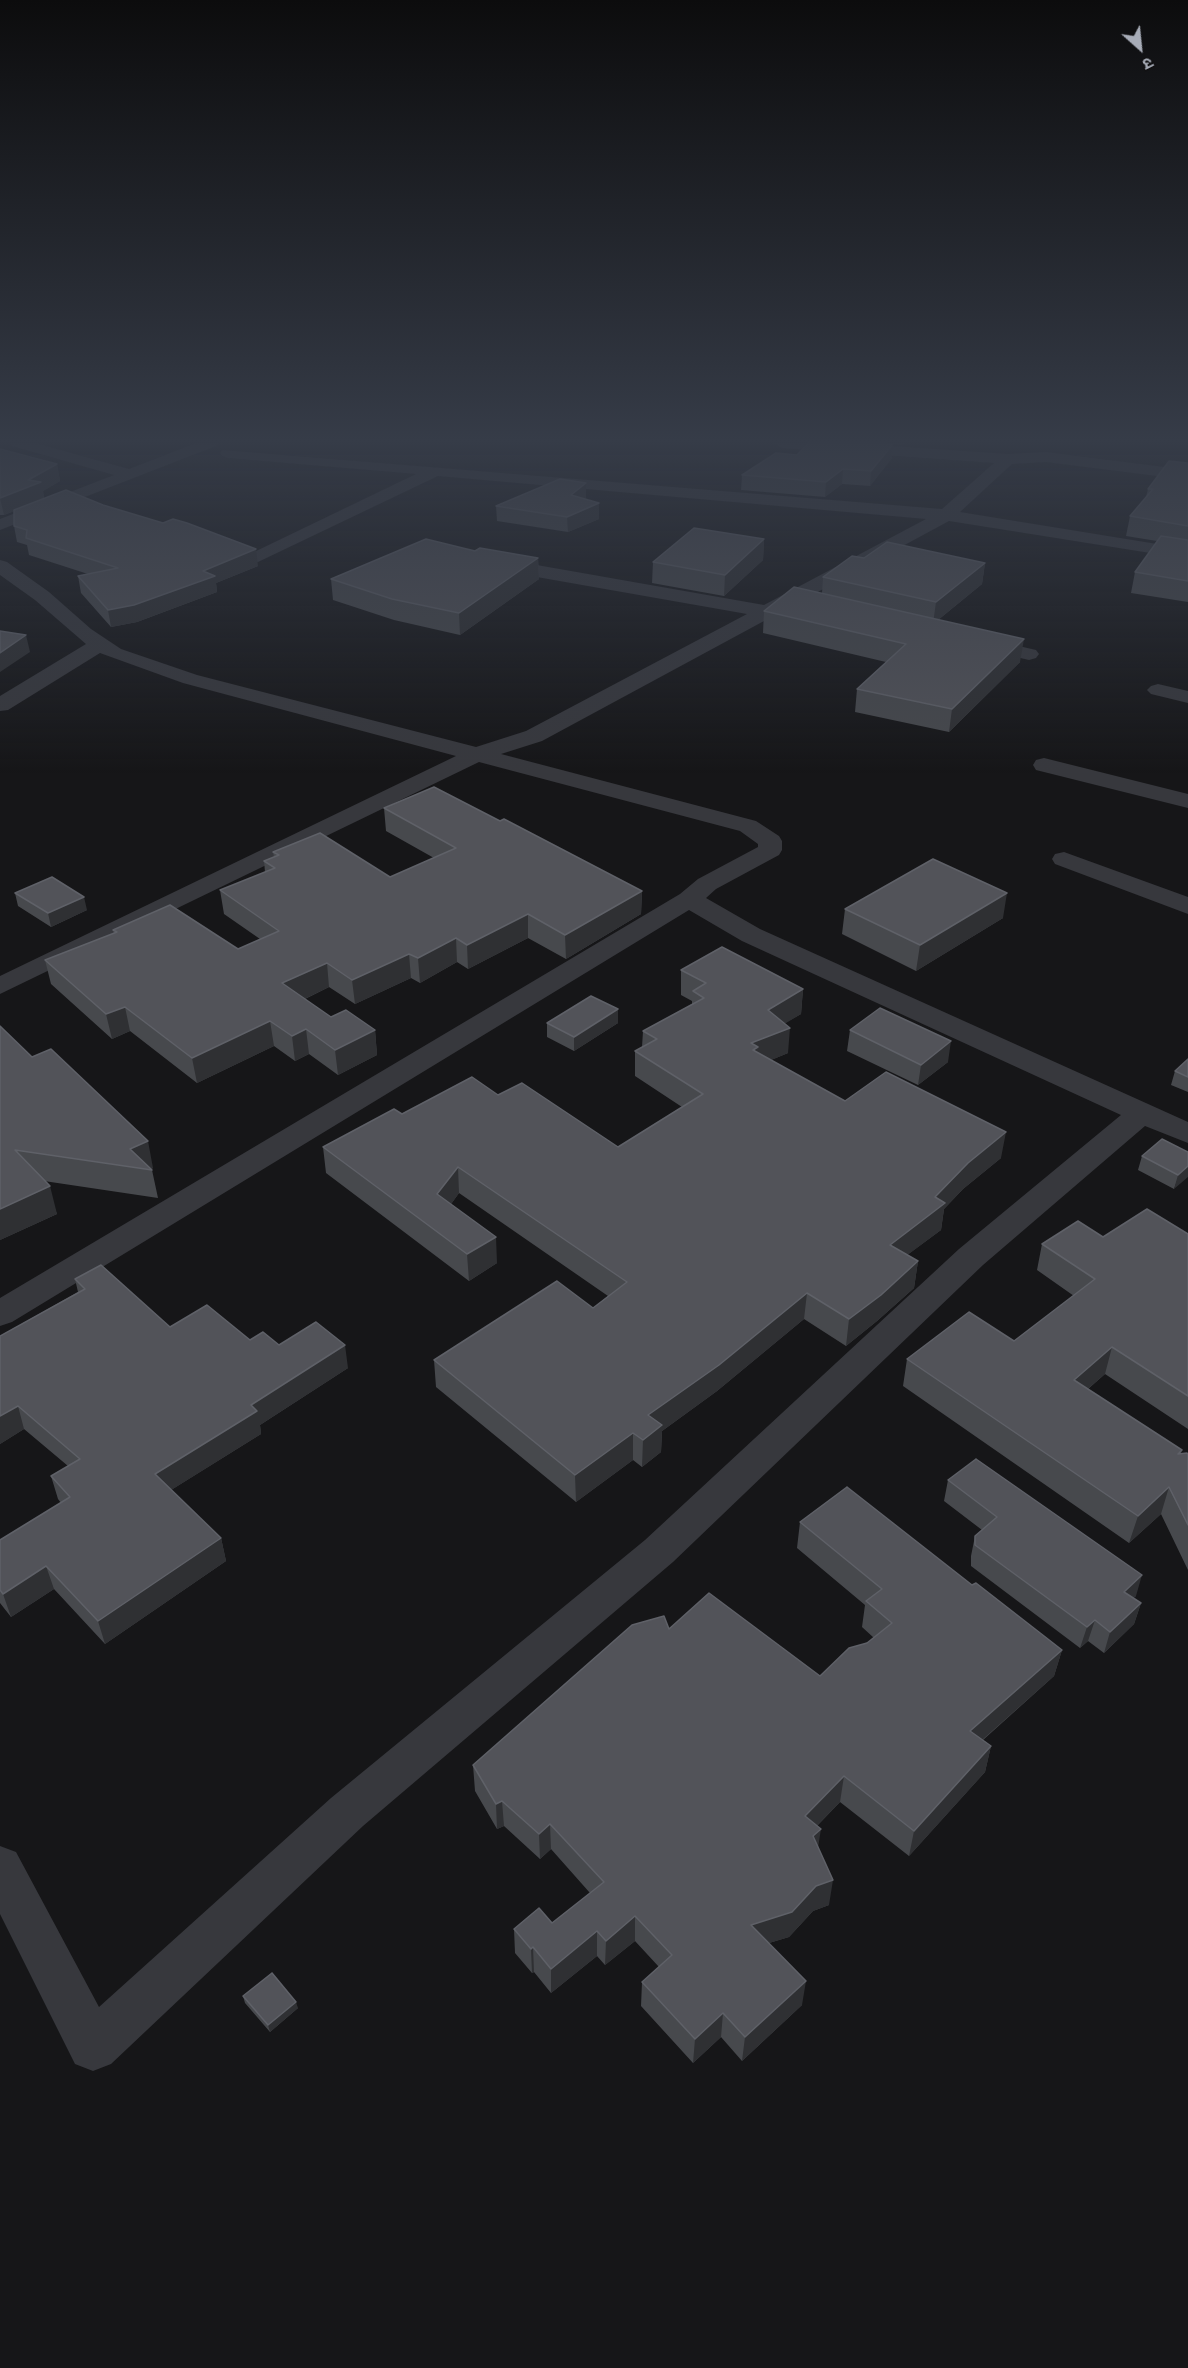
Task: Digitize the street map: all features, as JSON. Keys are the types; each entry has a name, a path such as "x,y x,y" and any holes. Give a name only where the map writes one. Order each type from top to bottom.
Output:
{"street":[{"path":"258,557 265,554"},
{"path":"0,986 476,755 534,736 874,554"},
{"path":"475,560 765,611"},
{"path":"0,566 114,653 190,679 748,826 770,841 770,850 707,884 689,899 0,1314"},
{"path":"788,599 822,607"},
{"path":"960,638 1029,654"},
{"path":"0,705 100,644"},
{"path":"1158,690 1188,697"},
{"path":"1044,765 1188,801"},
{"path":"1064,859 1188,906"},
{"path":"689,899 751,935 1188,1134"},
{"path":"0,1867 93,2046 347,1812 658,1551 971,1257 1143,1112"}],"building":[{"path":"74,554 245,554 203,571 215,576 134,605 108,610 78,576 118,568"},
{"path":"392,554 512,554 538,558 459,613 392,599 331,579"},
{"path":"663,554 748,554 725,575 653,562"},
{"path":"870,554 941,554 985,563 936,602 823,577 852,556 864,558"},
{"path":"1148,554 1188,554 1188,581 1135,572"},
{"path":"794,587 1024,639 952,709 857,689 906,644 764,611"},
{"path":"0,631 26,635 0,653"},
{"path":"434,787 500,821 504,819 642,891 565,935 528,914 467,945 456,938 418,958 409,954 352,980 327,963 282,983 331,1017 346,1010 375,1030 335,1050 306,1029 292,1036 270,1021 192,1058 125,1007 106,1014 45,960 117,932 113,930 170,905 238,949 279,931 220,890 275,868 264,861 279,855 273,852 320,833 390,877 456,848 384,808"},
{"path":"933,859 1007,893 920,945 845,909"},
{"path":"52,877 84,897 48,913 15,893"},
{"path":"722,947 803,989 768,1010 790,1028 751,1043 758,1047 753,1050 845,1101 886,1072 1006,1132 968,1163 935,1197 945,1203 890,1245 918,1261 881,1295 849,1319 807,1293 719,1365 648,1415 662,1425 643,1440 633,1433 575,1475 434,1360 557,1281 593,1308 627,1282 458,1167 437,1194 496,1237 467,1254 323,1147 394,1109 402,1114 472,1077 498,1095 522,1083 618,1147 703,1094 635,1051 657,1039 643,1031 704,998 693,991 706,983 681,970"},
{"path":"591,996 618,1009 574,1037 547,1023"},
{"path":"880,1008 951,1041 921,1065 850,1030"},
{"path":"0,1026 32,1057 51,1049 148,1141 130,1149 152,1170 15,1150 50,1186 0,1209"},
{"path":"1188,1059 1188,1077 1175,1071"},
{"path":"1162,1139 1188,1152 1188,1166 1178,1175 1142,1156"},
{"path":"1147,1209 1188,1234 1188,1396 1112,1347 1074,1380 1182,1450 1178,1454 1188,1454 1188,1525 1169,1487 1138,1516 907,1359 969,1312 1014,1341 1095,1279 1042,1244 1078,1221 1103,1237"},
{"path":"101,1265 170,1327 207,1305 250,1340 263,1332 279,1345 316,1322 345,1345 251,1405 257,1411 155,1474 221,1538 98,1621 46,1566 3,1594 0,1590 0,1540 70,1497 51,1476 80,1459 18,1406 0,1416 0,1336 85,1289 75,1279"},
{"path":"976,1459 1142,1575 1124,1592 1141,1603 1110,1632 1095,1620 1087,1627 975,1545 975,1536 997,1517 948,1480"},
{"path":"847,1487 972,1585 976,1583 1062,1650 970,1731 991,1746 914,1831 844,1776 805,1816 821,1829 813,1836 833,1880 816,1886 792,1912 751,1925 806,1981 745,2037 723,2013 695,2039 642,1982 672,1955 635,1916 606,1941 597,1931 551,1969 514,1929 539,1908 552,1923 604,1882 550,1824 539,1834 502,1801 496,1804 473,1765 632,1625 664,1616 669,1629 709,1593 820,1676 849,1648 867,1643 892,1623 866,1601 882,1589 800,1522"},
{"path":"272,1973 296,2002 268,2025 243,1996"}]}
